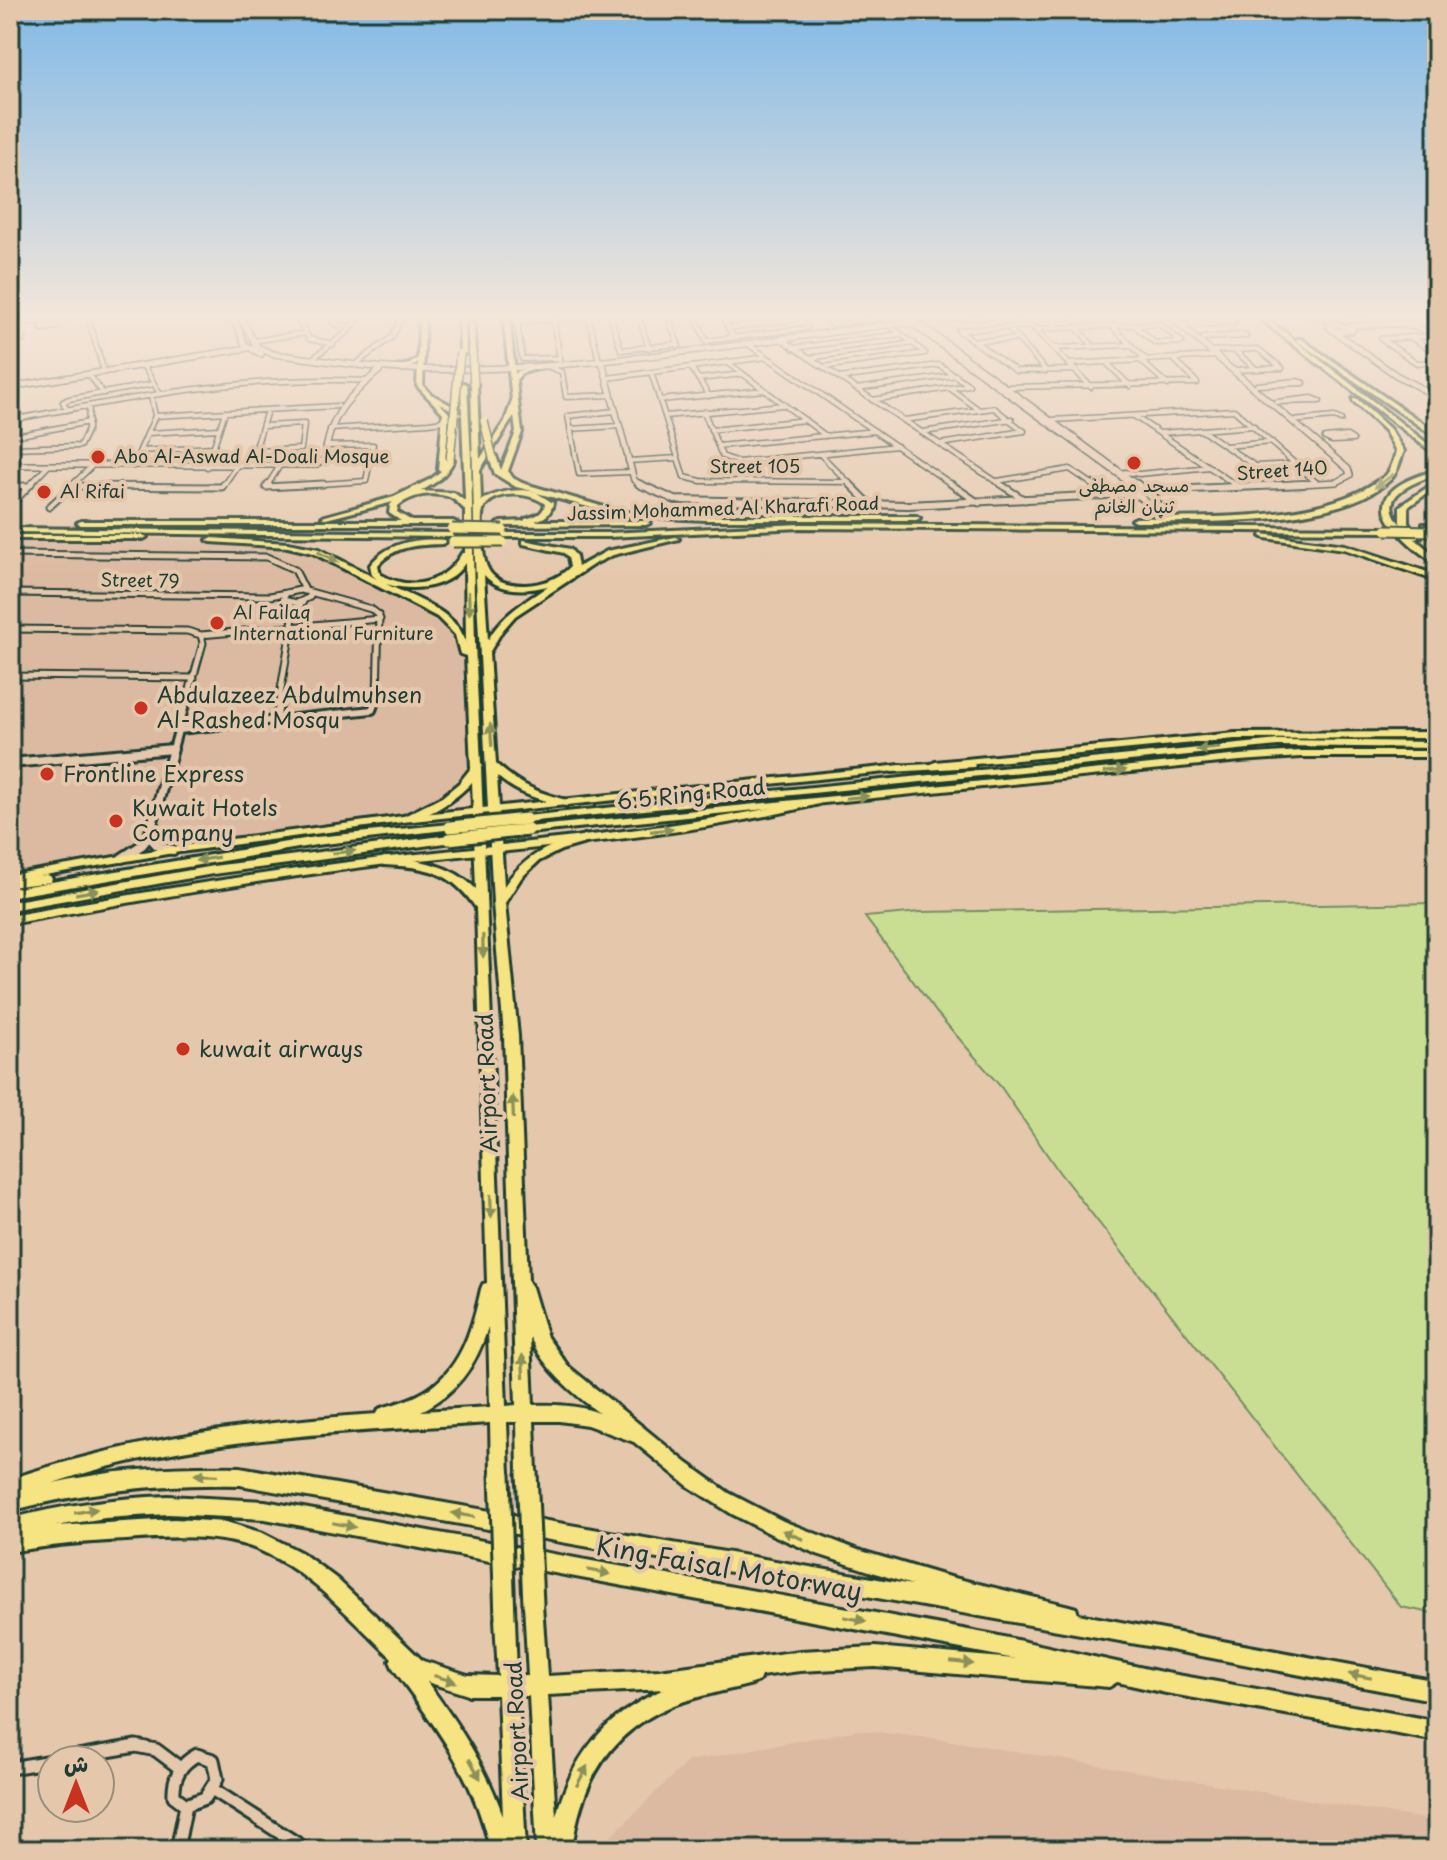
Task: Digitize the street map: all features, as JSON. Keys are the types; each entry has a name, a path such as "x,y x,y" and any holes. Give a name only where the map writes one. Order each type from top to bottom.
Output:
{"highway":[{"path":"439,401 457,412 468,435"},
{"path":"235,522 332,516 415,490 444,474 450,460 457,401"},
{"name":"Airport Road","path":"470,401 468,435 472,512 479,561 485,654 485,766 480,810 515,1850"},
{"name":"Airport Road","path":"472,401 477,475 467,548 472,682 495,809 499,903 511,1036 517,1262 548,1850"},
{"path":"477,401 498,472 519,485 621,514 935,519"},
{"path":"515,401 519,432 504,471 519,485"},
{"path":"477,475 489,445 508,422 515,401"},
{"path":"1356,401 1437,464"},
{"path":"1049,520 1253,517 1308,511 1355,497 1377,486 1396,471 1400,451 1388,430 1356,401"},
{"path":"1367,401 1437,454"},
{"path":"1379,401 1437,445"},
{"path":"1389,401 1437,436"},
{"path":"1395,401 1437,426"},
{"path":"415,490 436,477 443,468 446,413"},
{"path":"1437,472 1398,488 1387,506 1390,520 1400,533 1437,561"},
{"path":"1437,483 1409,500 1402,515 1404,523 1414,535 1437,551"},
{"path":"26,524 452,532 503,531 541,517 548,510 549,503 543,497 529,493 503,494 472,512 454,495 433,491 411,495 394,505 396,516 452,532"},
{"path":"13,528 452,532 757,517"},
{"name":"Jassim Mohammed Al Kharafi Road","path":"503,531 935,519 1386,531"},
{"path":"13,528 26,524 419,523"},
{"path":"526,542 675,539 842,526"},
{"name":"Jassim Mohammed Al Kharafi Road","path":"503,531 842,526 1434,532"},
{"path":"13,528 196,539 442,542"},
{"path":"1130,528 1188,534 1265,536 1434,532"},
{"path":"479,561 495,581 520,586 559,580 574,567 572,556 567,551 526,542 503,531"},
{"path":"452,532 442,542 391,549 374,565 376,575 388,582 408,585 439,580 456,572 467,548"},
{"path":"1265,536 1345,547 1437,578"},
{"path":"196,539 311,549 417,602 451,623 459,634 472,682"},
{"path":"485,654 498,630 512,614 591,562 610,553 675,539"},
{"name":"6.5 Ring Road","path":"10,893 316,841 450,833 1278,743 1437,740"},
{"name":"6.5 Ring Road","path":"527,825 820,801 1240,758 1437,754"},
{"path":"892,769 1081,762"},
{"path":"403,819 443,803 485,766 510,785 538,797 566,803"},
{"name":"6.5 Ring Road","path":"10,906 450,833"},
{"path":"499,903 512,879 526,864 545,852 585,839"},
{"path":"384,861 429,865 448,872 475,894 483,911"},
{"path":"10,880 140,870"},
{"path":"517,1262 535,1328 546,1351 565,1373 642,1438 736,1507 822,1548 939,1583 1165,1639"},
{"path":"348,1423 417,1405 456,1376 471,1355 479,1334 494,1266"},
{"path":"10,1488 87,1465 180,1444 348,1423 525,1412 587,1417 642,1438"},
{"name":"King Faisal Motorway","path":"10,1502 57,1489 121,1478 180,1474 240,1476 1165,1639 1437,1691"},
{"name":"King Faisal Motorway","path":"10,1528 46,1517 140,1503 209,1503 265,1510 975,1641 1166,1683 1437,1731"},
{"path":"10,1543 53,1535 174,1528 226,1531 263,1542 295,1560 330,1586 417,1669 468,1685 538,1686 659,1680 800,1661 875,1657 936,1660 1166,1683"},
{"path":"382,1636 464,1749 482,1782 497,1824 501,1850"},
{"path":"561,1850 569,1799 584,1769 604,1740 631,1716 668,1698 800,1661"}],"main road":[{"path":"434,401 446,413"},
{"path":"10,537 143,537"},
{"path":"602,837 523,841 517,837 517,817 527,809 601,800 1235,736 1437,740"},
{"path":"10,880 122,858 364,824 601,800"},
{"path":"10,920 192,888 384,861 725,821 820,801"},
{"path":"356,865 381,858 448,850 460,841 458,823 450,818 364,824"}],"street":[{"path":"15,401 22,418"},
{"path":"65,401 67,410"},
{"path":"10,420 121,401"},
{"path":"133,466 155,416 152,401"},
{"path":"10,465 290,467 320,463 338,406 344,401"},
{"path":"612,401 634,480 650,491 690,502 979,503 1138,493 1151,497 1159,507 1150,506 1138,493 1018,401"},
{"name":"Street 105","path":"660,401 683,475 696,480 847,482"},
{"path":"778,401 826,436"},
{"path":"831,401 979,503"},
{"path":"873,401 1025,500"},
{"path":"966,401 978,410"},
{"path":"1029,401 1125,472 1133,479 1138,493"},
{"path":"1274,402 1285,401"},
{"path":"1274,402 1319,401"},
{"name":"Street 140","path":"1138,493 1344,481 1350,474 1274,402"},
{"path":"665,416 783,405"},
{"path":"10,448 75,448 83,444 89,422 89,406"},
{"path":"155,416 338,406"},
{"path":"904,420 997,408 1024,431 939,444"},
{"path":"263,426 304,424 301,449 257,451 263,426 267,410"},
{"path":"615,411 568,416 579,474 630,472"},
{"path":"1061,423 1237,411 1317,483"},
{"path":"207,467 225,412"},
{"path":"704,412 722,456 738,462 897,446"},
{"path":"330,429 438,421 444,419 446,413"},
{"path":"1134,416 1241,488"},
{"path":"1292,421 1300,420 1334,417 1341,420 1300,420"},
{"path":"922,433 1012,419"},
{"path":"711,430 805,420"},
{"path":"10,437 89,422"},
{"path":"570,429 619,426"},
{"path":"1159,433 1254,426"},
{"path":"148,433 219,429"},
{"path":"1201,430 1256,466 1296,464"},
{"path":"718,446 875,431"},
{"path":"1315,440 1332,441 1353,439 1347,436 1326,440"},
{"path":"1225,446 1272,442"},
{"path":"279,467 266,487 366,481 373,445 326,446"},
{"path":"140,451 214,447"},
{"name":"Street 105","path":"820,454 870,504"},
{"name":"Street 105","path":"628,461 678,458"},
{"path":"10,506 49,465"},
{"path":"49,507 92,466"},
{"path":"71,486 222,487 236,467"},
{"path":"1125,472 1139,474 1210,467"},
{"path":"996,481 1072,469 1109,495"},
{"path":"1133,479 1139,474"},
{"path":"10,486 29,486"},
{"name":"Street 140","path":"1151,497 1161,492"},
{"path":"10,554 263,556 277,559 295,570 307,591 371,609 380,619 377,698 372,710 179,730"},
{"path":"286,602 289,592 300,581"},
{"path":"276,721 294,612 305,601 307,591"},
{"name":"Street 79","path":"10,593 270,596 307,591"},
{"name":"Street 79","path":"270,596 286,602"},
{"path":"286,602 329,598"},
{"path":"286,602 294,612"},
{"path":"10,629 187,631 201,635 380,619"},
{"path":"122,858 142,845 149,836 194,678 203,643 201,635"},
{"path":"10,676 194,678"},
{"path":"10,763 173,749"},
{"path":"149,836 159,847 173,850"},
{"path":"116,1749 136,1746 156,1750 180,1768"},
{"path":"197,1755 206,1756 217,1768 212,1789 205,1798 186,1805 174,1796 173,1787 180,1768 197,1755"},
{"path":"10,1768 36,1763"},
{"path":"212,1789 307,1850"},
{"path":"177,1850 186,1805"}],"shaded area":[{"path":"10,537 196,539 301,547 440,615 464,643 478,760 458,792 403,819 10,878"},
{"path":"858,1730 940,1739 1437,1821 1437,1850 597,1850 688,1761"}],"green space":[{"path":"1437,903 1437,1614 1401,1607 1059,1172 1001,1087 937,1013 865,917 920,912"}],"place":[{"name":"Abo Al-Aswad Al-Doali Mosque","path":"98,457"},
{"name":"مسجد مصطفى ثنيان الغانم","path":"1134,463"},
{"name":"Al Rifai","path":"44,492"},
{"name":"Al Failaq International Furniture","path":"217,623"},
{"name":"Abdulazeez Abdulmuhsen Al-Rashed Mosqu","path":"141,708"},
{"name":"Frontline Express","path":"47,774"},
{"name":"Kuwait Hotels Company","path":"116,821"},
{"name":"kuwait airways","path":"183,1049"}]}
